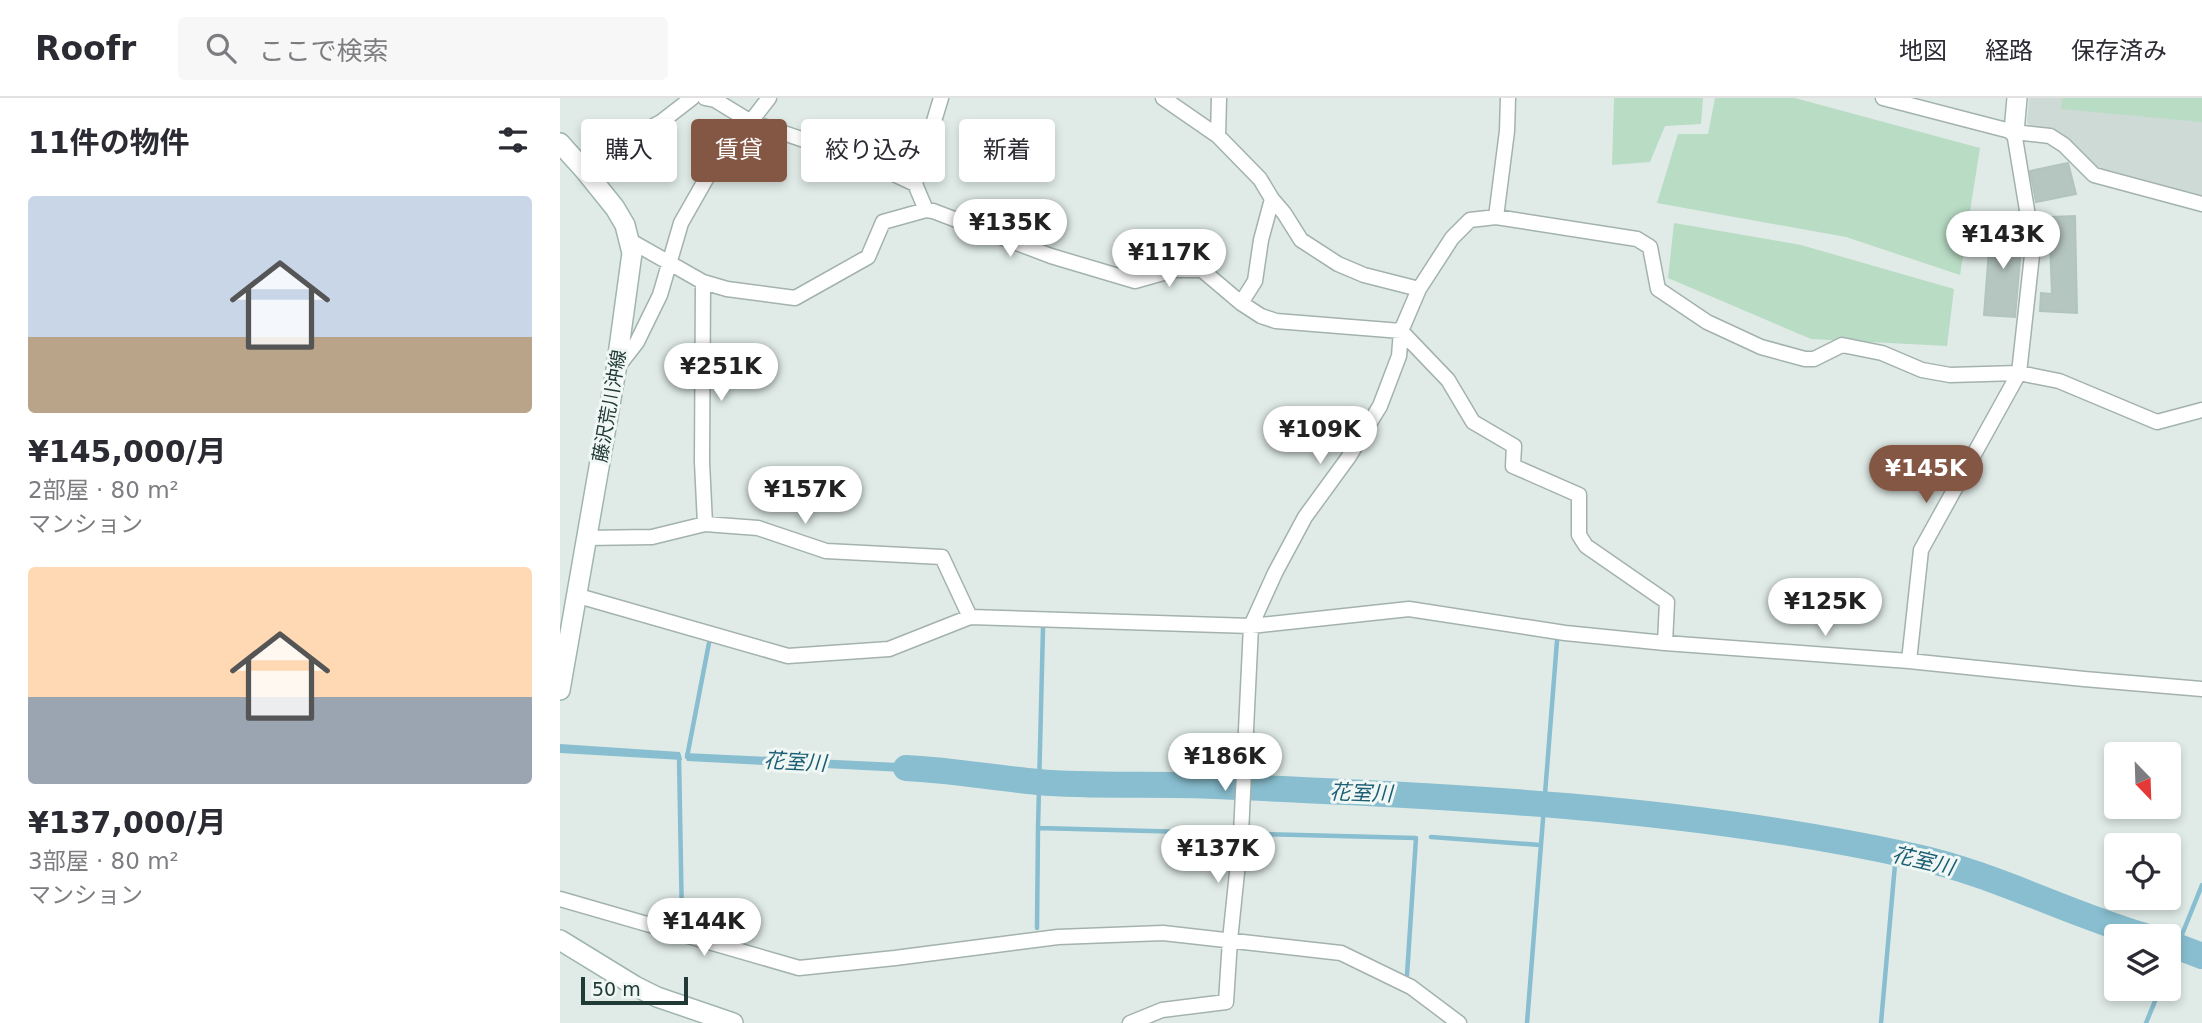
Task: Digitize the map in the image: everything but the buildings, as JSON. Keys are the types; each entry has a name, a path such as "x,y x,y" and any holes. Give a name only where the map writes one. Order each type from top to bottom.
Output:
{"main road":[{"path":"2014,132 2017,98"},
{"name":"藤沢荒川沖線","path":"560,143 581,166"},
{"name":"藤沢荒川沖線","path":"560,690 569,605 585,538 616,370 632,253 625,225 594,182"},
{"path":"560,940 657,997 733,1023"}],"street":[{"path":"666,119 692,98"},
{"path":"705,98 715,100 746,119"},
{"path":"753,119 769,98"},
{"path":"926,210 915,184 941,98"},
{"path":"1163,98 1218,136 1260,179 1301,240 1338,264 1364,275 1419,289"},
{"path":"1218,136 1219,98"},
{"path":"1496,217 1507,131 1508,98"},
{"path":"1883,98 2014,132 2050,136 2064,145 2094,175 2202,204"},
{"path":"1909,661 1921,550 2019,373 2033,246 2014,132"},
{"path":"787,134 866,161 915,184"},
{"path":"616,370 637,342 660,295 681,223 704,182"},
{"path":"1241,303 1255,281 1261,240 1272,199"},
{"path":"629,240 703,282 727,289 795,298 868,257 883,222 926,210 1051,256 1135,281 1174,270 1202,270 1241,303 1261,316 1276,321 1401,331 1448,380 1473,422 1514,446 1513,466 1579,495 1579,535 1586,546 1667,602 1665,643"},
{"path":"1130,1023 1162,1010 1226,1002 1241,834 1251,626 1305,517 1348,458 1380,406 1399,356 1401,331 1419,289 1452,237 1470,220 1496,217 1637,239 1650,247 1658,289 1707,322 1761,347 1805,359 1814,359 1842,345 1882,353 1922,370 1950,375 2019,373 2059,381 2157,422 2202,410"},
{"path":"703,282 702,462 705,524"},
{"path":"585,538 652,537 705,524 758,528 826,551 942,556 970,617"},
{"path":"569,605 788,656 889,649 970,617 1251,626 1409,609 1565,633 1909,661 2084,680 2202,689"},
{"path":"560,899 799,968 1058,937 1163,933 1341,953 1410,987 1460,1023"}],"shaded area":[{"path":"2029,98 2202,98 2202,198 2098,170 2027,123"}],"green space":[{"path":"1614,98 1703,98 1701,124 1665,126 1650,162 1612,165"},
{"path":"1715,98 1795,98 1980,148 1960,275 1846,237 1657,203 1678,134 1708,134"},
{"path":"2062,98 2202,98 2202,122 2061,109"},
{"path":"1674,223 1801,245 1954,289 1947,346 1811,339 1668,278"}],"water":[{"path":"560,744 680,752 682,760 560,753"},
{"path":"685,753 942,765 941,774 687,761"}],"waterway":[{"path":"1043,628 1038,828 1416,838 1407,975"},
{"path":"1527,1023 1557,641"},
{"path":"687,757 709,643"},
{"path":"679,756 682,923"},
{"name":"花室川","path":"906,768 1060,783 1215,786 1478,799 1739,825 1826,839 1942,863 2108,924"},
{"path":"1037,928 1038,828"},
{"path":"1431,837 1540,845"},
{"path":"1881,1023 1896,853"},
{"path":"2181,937 2202,885"},
{"name":"花室川","path":"2181,948 2202,956"},
{"path":"2146,1023 2155,1001"}]}
